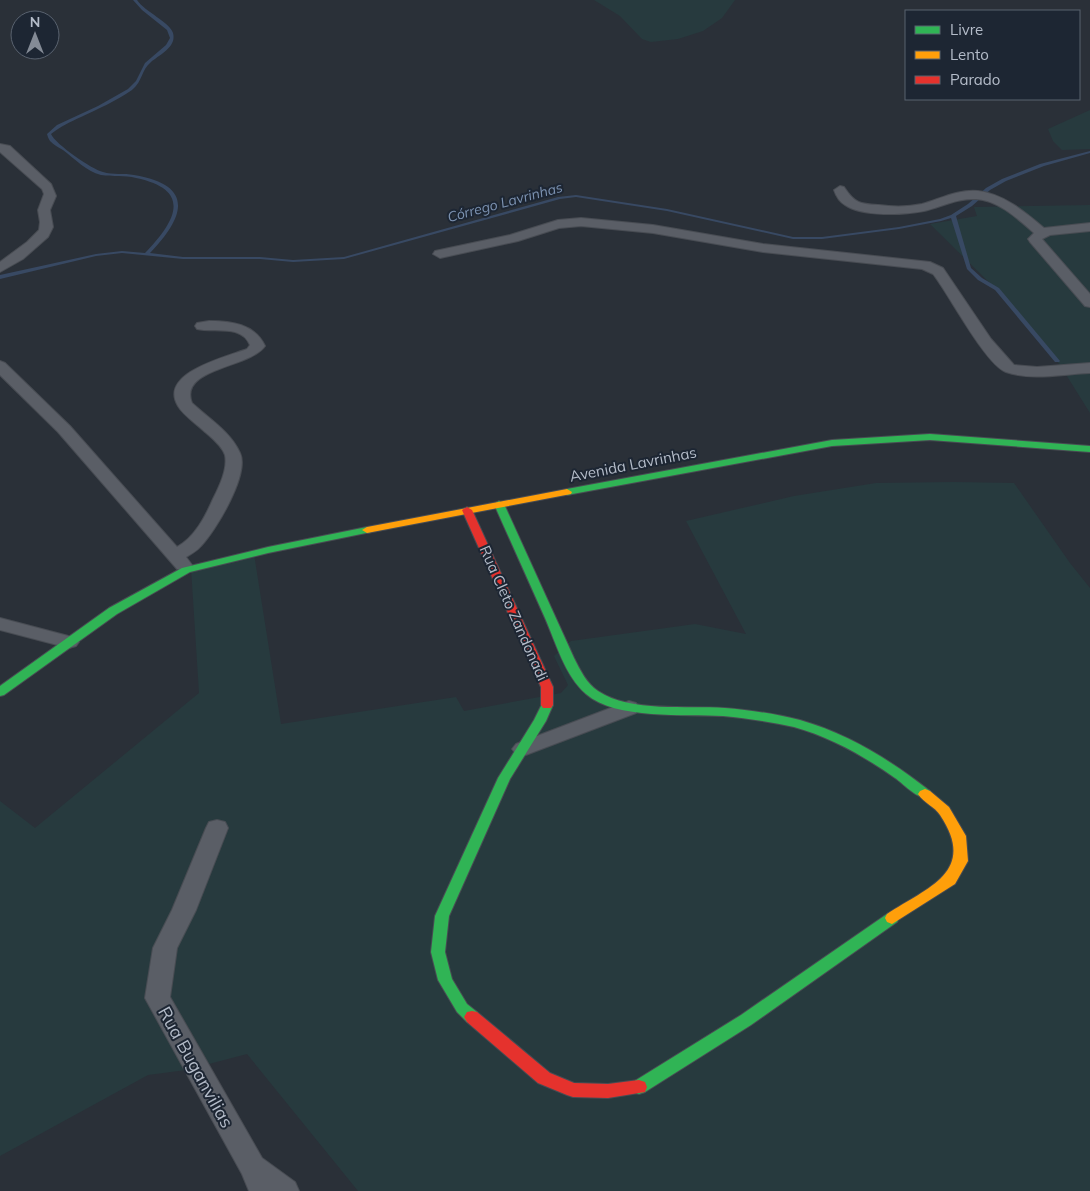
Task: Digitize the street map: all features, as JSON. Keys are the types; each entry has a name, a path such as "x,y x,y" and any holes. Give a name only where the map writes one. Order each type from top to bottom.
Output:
{"street":[{"path":"0,148 6,149 51,193 44,210 47,222 44,234 0,268"},
{"path":"840,190 843,198 850,204 896,211 924,208 962,195 988,197 1020,216 1042,233"},
{"path":"440,254 513,238 558,224 581,222 653,229 763,248 925,265 938,271 996,357 1008,368 1024,370 1090,368"},
{"path":"1090,227 1042,233 1035,239 1090,303"},
{"path":"176,555 196,542 203,531 229,482 234,457 229,447 185,404 181,395 182,388 198,372 252,352 258,346 254,337 242,331 225,326 202,326"},
{"path":"0,366 64,429 176,555 186,570"},
{"name":"Avenida Lavrinhas","path":"0,692 113,611 186,570 268,550 467,510 832,443 930,437 1090,449"},
{"name":"Rua Cleto Zandonadi","path":"467,510 547,687 547,706 504,778 442,916 438,952 446,980 462,1008 544,1078 573,1090 608,1091 638,1088 746,1020 880,926 950,880 961,861 959,836 944,810 912,784 857,747 812,728 771,718 725,712 629,708 595,695 580,680 499,504"},
{"path":"0,624 69,642"},
{"path":"523,749 629,708"},
{"name":"Rua Buganvilias","path":"217,828 184,910 165,948 157,998 252,1166 263,1191"},
{"path":"252,1166 285,1191"}],"green space":[{"path":"594,0 735,0 722,18 703,31 678,39 651,42 642,39 620,16"},
{"path":"1090,110 1090,149 1062,150 1053,141 1048,129"},
{"path":"1090,205 1090,413 1060,365 1002,295 930,224 977,216 974,207"},
{"path":"876,483 1014,483 1070,563 1090,588 1090,1191 358,1191 247,1054 186,1070 148,1075 0,1156 0,801 35,828 199,693 191,568 254,554 281,724 456,697 464,711 561,693 568,685 554,656 571,641 695,624 746,634 686,521 794,496"}],"waterway":[{"path":"135,0 143,10 169,29 172,38 168,46 146,63 136,84 99,107 58,126 49,134 52,140 83,164 100,173 135,176 155,181 168,188 175,197 174,218 158,243 147,254"},
{"name":"Córrego Lavrinhas","path":"953,216 970,205 988,189 1004,180 1042,165 1090,152"},
{"name":"Córrego Lavrinhas","path":"147,254 183,258 260,258 293,261 344,258 560,198 576,196 667,210 793,238 822,238 899,228 953,216"},
{"path":"953,216 969,268 980,279 997,289 1057,361"},
{"name":"Córrego Lavrinhas","path":"0,277 96,255 122,252 147,254"}],"traffic: fast":[{"path":"567,492 832,443 930,437 1090,449"},
{"path":"499,504 568,658 583,683 595,695 623,706 658,710 736,713 779,720 811,728 856,747 899,774 925,794"},
{"path":"0,692 113,611 186,570 268,550 367,530"},
{"path":"472,1017 462,1008 445,980 438,952 442,916 504,778 540,721 547,705"},
{"path":"639,1087 746,1020 892,918"}],"traffic: slow":[{"path":"367,530 567,492"},
{"path":"892,918 950,880 961,861 959,836 944,810 925,794"}],"traffic: jam":[{"path":"467,510 547,687 547,705"},
{"path":"472,1017 544,1078 573,1090 608,1091 639,1087"}]}
